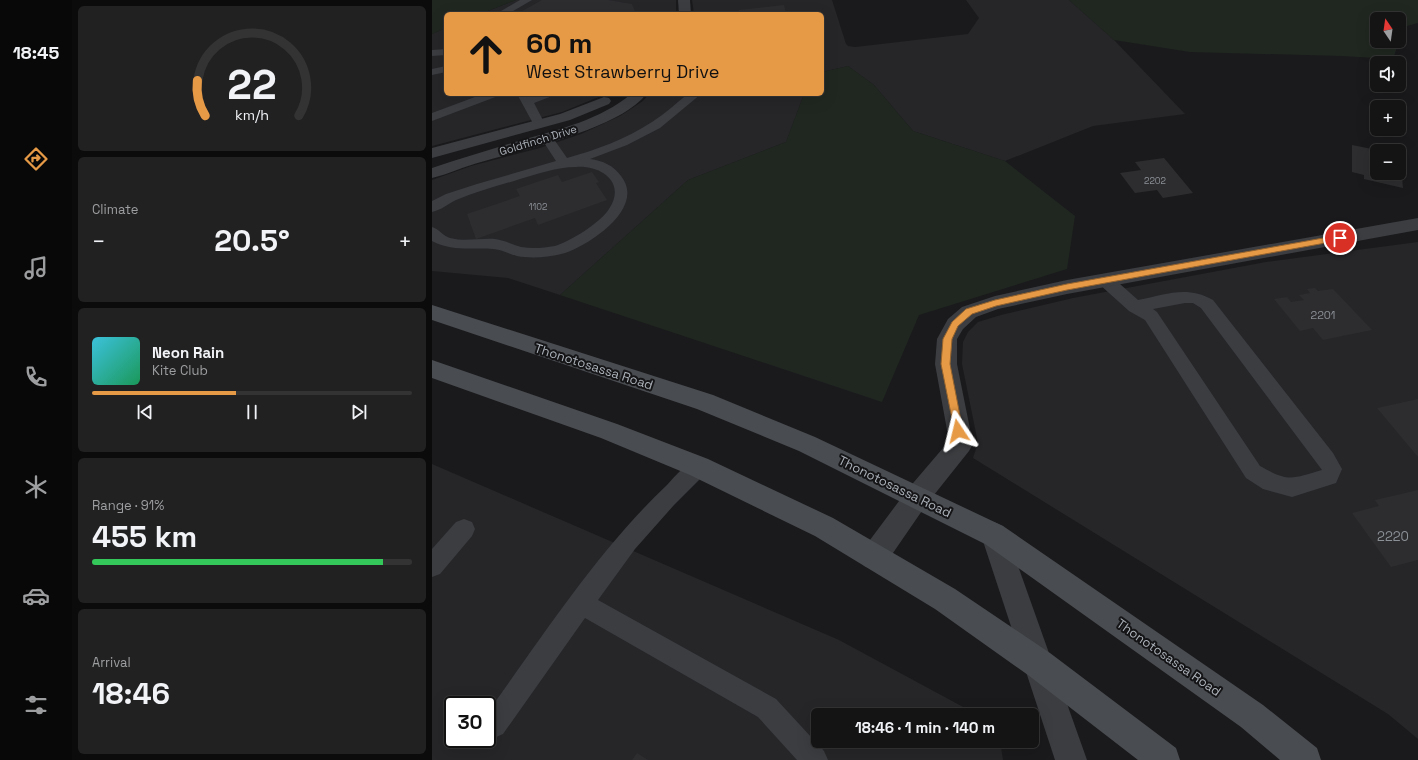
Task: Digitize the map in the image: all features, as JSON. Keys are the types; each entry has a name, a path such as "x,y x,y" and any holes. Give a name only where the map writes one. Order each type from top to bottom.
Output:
{"main road":[{"name":"Thonotosassa Road","path":"432,312 705,402 808,444 994,535 1252,716 1305,760"},
{"path":"432,369 609,431 699,467 824,527 945,599 1040,664 1164,760"}],"street":[{"path":"684,0 685,12"},
{"name":"Goldfinch Drive","path":"432,153 565,117 615,96"},
{"name":"Goldfinch Drive","path":"432,173 470,160 578,129 615,112 637,96"},
{"path":"539,124 548,138"},
{"path":"874,557 917,497 961,444 946,364 948,339 955,324 969,312 995,303 1067,287 1418,224"},
{"path":"994,535 1040,664 1071,760"}],"lane":[{"path":"505,12 527,0"},
{"path":"432,53 444,52"},
{"path":"432,72 444,69"},
{"path":"432,117 489,96"},
{"path":"537,96 526,98 539,124"},
{"path":"432,208 444,200 463,193 590,156 625,142 657,124 692,96"},
{"path":"548,138 564,163"},
{"path":"432,232 434,236 453,244 472,246 495,244 520,251 543,252 567,247 606,221 617,208 622,191 619,181 610,169 592,163 564,163"},
{"path":"1105,280 1135,307 1151,316 1253,472 1270,482 1292,488 1329,477 1332,469 1326,458 1207,304 1196,298 1186,297 1135,307"},
{"path":"496,722 581,603 627,542 667,498 699,467"},
{"path":"432,566 464,529"},
{"path":"581,603 767,708 815,760"}],"shaded area":[{"path":"432,0 516,0 485,12 444,12 444,29 432,34"},
{"path":"516,0 676,0 676,12 485,12"},
{"path":"692,0 832,0 846,44 848,46 855,47 968,34 979,18 966,0 1069,0 1114,40 1185,114 1093,126 1005,161 913,131 874,85 848,66 824,72 824,12 694,12"},
{"path":"1069,0 1418,0 1418,23 1406,26 1406,12 1370,12 1370,48 1397,48 1394,56 1370,56 1370,58 1190,52 1114,40"},
{"path":"444,29 444,96 601,96 562,112 432,146 432,34"},
{"path":"848,66 874,85 913,131 1005,161 1075,216 1067,269 919,315 882,402 560,295 688,180 786,142 803,96 824,96 824,72"},
{"path":"647,96 803,96 786,142 688,180 560,295 508,278 432,271 432,180 471,166 540,148 581,134 620,116 643,101"},
{"path":"1418,242 1418,739 1388,714 973,458 978,443 962,364 963,342 968,332 978,322 1001,315 1073,298 1266,262"},
{"path":"432,464 839,640 965,708 811,708 811,748 1001,748 1003,760 432,760"}],"building":[{"path":"542,0 608,0 632,4 635,12 521,12"},
{"path":"784,5 786,12 739,12 739,10"},
{"path":"1352,145 1370,149 1370,180 1402,180 1403,188 1364,179 1364,175 1352,172"},
{"path":"1164,158 1193,193 1163,198 1157,190 1135,193 1120,173 1141,170 1135,162"},
{"path":"592,172 599,182 596,183 607,200 538,225 535,218 476,239 467,214 520,196 516,189 558,175 562,182"},
{"path":"1315,288 1318,291 1333,289 1372,330 1323,340 1313,328 1300,331 1274,299 1287,297 1291,302 1304,300 1299,295 1310,293 1307,289"},
{"path":"1418,399 1418,457 1377,408"},
{"path":"1418,490 1418,560 1391,567 1352,513 1379,506 1375,500"},
{"path":"637,753 648,760 632,760"}],"route":[{"path":"958,431 946,364 948,339 955,324 969,312 995,303 1067,287 1340,238"}]}
